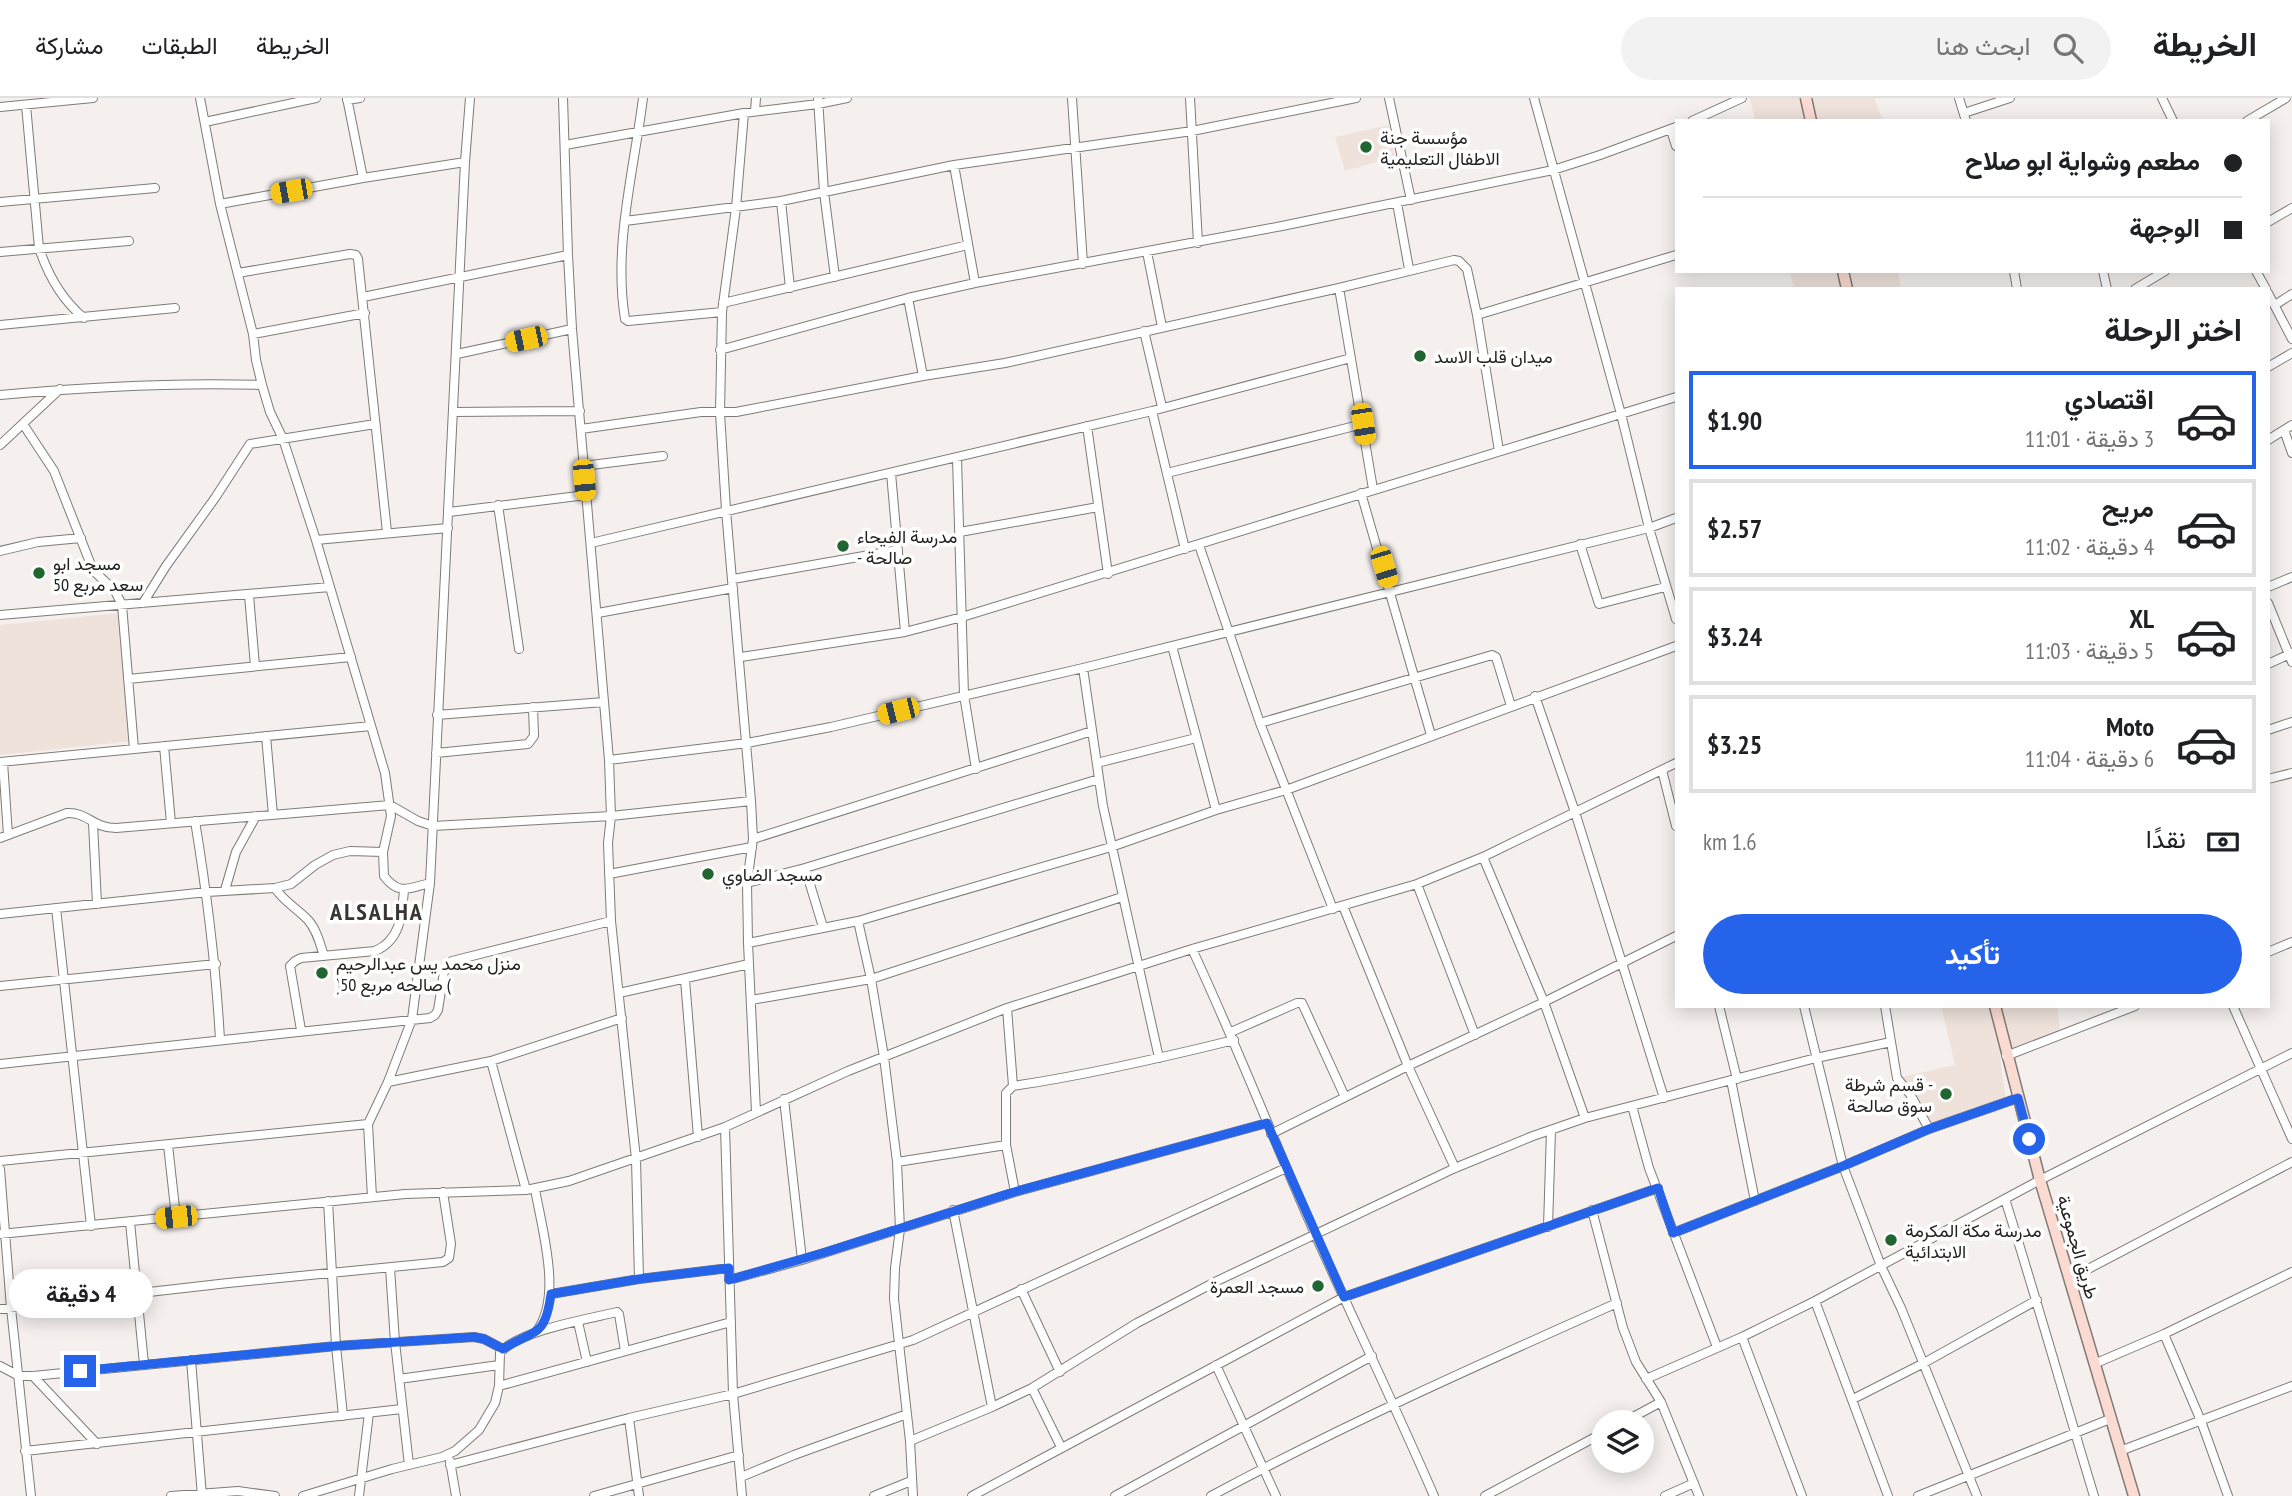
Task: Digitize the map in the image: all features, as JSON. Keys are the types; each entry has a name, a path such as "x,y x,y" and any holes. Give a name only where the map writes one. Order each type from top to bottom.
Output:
{"main road":[{"path":"1806,98 1811,119"},
{"name":"طريق الجموعية","path":"1995,1008 2040,1180 2134,1496"}],"street":[{"path":"0,107 93,98"},
{"path":"200,98 220,204 253,334 262,385 316,540 385,773 390,805 389,828 383,852 384,876 397,889 404,890 430,883"},
{"path":"205,122 316,98"},
{"path":"360,98 347,99 363,178"},
{"path":"372,1197 368,1124 388,1082 412,1019 430,883 470,98"},
{"path":"563,98 572,329 609,760 611,921 636,1159 639,1279"},
{"path":"643,98 625,221 623,289 625,319 628,321 723,307 968,245"},
{"path":"755,111 756,98"},
{"path":"565,145 755,111 847,98"},
{"path":"1072,98 1083,264"},
{"path":"1190,98 1198,243"},
{"path":"625,221 781,201 954,165 1192,131 1356,98"},
{"path":"1390,98 1411,200"},
{"path":"1534,98 1675,616"},
{"path":"1696,119 1742,98"},
{"path":"1959,98 1965,117 2010,98"},
{"path":"2162,98 2172,119"},
{"path":"2250,119 2286,98"},
{"path":"818,101 824,192 835,277"},
{"path":"26,105 39,248 55,284 72,308 84,318"},
{"path":"744,113 736,208 723,307 720,413 751,801 752,843 747,883 756,1112"},
{"path":"720,350 908,298 975,283 1198,243 1553,170 1674,128"},
{"path":"220,204 465,162"},
{"path":"954,165 975,283"},
{"path":"0,202 155,188"},
{"path":"781,201 790,288"},
{"path":"1397,203 1409,269"},
{"path":"2270,221 2292,208"},
{"path":"0,252 129,241"},
{"path":"1147,252 1162,327"},
{"path":"238,273 356,255 365,313 387,532"},
{"path":"363,297 568,255"},
{"path":"1477,316 1675,255"},
{"path":"582,429 702,412 736,412 1014,361 1454,260 1467,269 1499,451"},
{"path":"2138,287 2162,273"},
{"path":"1339,288 1373,489"},
{"path":"2270,317 2292,295"},
{"path":"2270,296 2292,339"},
{"path":"908,298 923,376"},
{"path":"0,325 175,308"},
{"path":"253,334 365,313"},
{"path":"457,354 572,329"},
{"path":"1144,331 1162,407"},
{"path":"2270,366 2292,353"},
{"path":"591,543 1152,411 1351,358"},
{"path":"0,395 60,389 215,383 262,385"},
{"path":"0,445 60,389"},
{"path":"741,657 905,632 962,617 1675,397"},
{"path":"454,412 580,411"},
{"path":"1152,411 1185,549"},
{"path":"23,424 54,471 96,573 115,591 122,605 134,749"},
{"path":"143,603 246,448 255,442 375,424"},
{"path":"1167,473 1363,424"},
{"path":"2270,439 2292,425"},
{"path":"1087,426 1108,574"},
{"path":"2284,430 2292,453"},
{"path":"583,466 663,456"},
{"path":"957,458 964,695 976,769"},
{"path":"891,473 905,632"},
{"path":"1361,493 1392,592 1431,735"},
{"path":"449,512 586,495"},
{"path":"498,505 519,649"},
{"path":"960,532 1098,507"},
{"path":"609,760 747,743 831,727 1392,592 1649,528 1675,518"},
{"path":"316,540 448,528"},
{"path":"0,551 38,542 81,538"},
{"path":"1580,544 1596,602 1599,604 1665,587"},
{"path":"1199,545 1260,723 1333,909"},
{"path":"598,613 898,550"},
{"path":"2270,586 2292,577"},
{"path":"0,615 330,587"},
{"path":"249,595 255,666"},
{"path":"2270,608 2291,657 2270,663"},
{"path":"1172,646 1216,810"},
{"path":"748,943 858,921 1111,846 1216,810 1286,790 1675,646"},
{"path":"1260,723 1494,655 1511,706"},
{"path":"128,680 351,657"},
{"path":"1083,668 1111,846 1159,1058"},
{"path":"1535,696 1575,812 1664,1098"},
{"path":"438,715 604,702"},
{"path":"436,754 528,744 534,736 533,707"},
{"path":"2270,729 2292,722"},
{"path":"371,726 1,762 4,836 67,813 75,813 107,828 390,805 433,826 611,816 751,801"},
{"path":"609,874 752,843 1093,731"},
{"path":"265,736 273,815"},
{"path":"1097,763 1196,738"},
{"path":"164,746 172,823"},
{"path":"3,1234 372,1197 526,1190 569,1181 725,1127 784,1099 1007,1008 1192,949 1417,884 1483,857 1675,763"},
{"path":"1662,769 1675,823"},
{"path":"2270,778 2292,773"},
{"path":"747,883 1099,779"},
{"path":"225,890 236,852 256,816"},
{"path":"195,821 216,964 220,1040"},
{"path":"93,823 96,904"},
{"path":"0,914 225,890 275,888 291,884 333,855 351,851 383,852"},
{"path":"1483,857 1544,1002 1585,1118"},
{"path":"804,868 823,927"},
{"path":"1417,884 1475,1035"},
{"path":"275,888 283,900 314,929 324,956"},
{"path":"301,1030 290,967 301,958 383,948 396,933 401,922 404,890"},
{"path":"751,1000 871,979 1122,897"},
{"path":"1343,906 1408,1066 1455,1168"},
{"path":"56,908 90,1226"},
{"path":"0,1063 430,1018 435,1016 444,972 452,961 611,921"},
{"path":"858,921 884,1057 897,1163 900,1229 894,1282 913,1496"},
{"path":"1271,1133 1675,936"},
{"path":"2270,951 2292,942"},
{"path":"1192,949 1232,1036 1315,1235 1395,1405 1434,1496"},
{"path":"0,986 216,964"},
{"path":"619,993 749,964"},
{"path":"685,980 698,1137"},
{"path":"1014,1192 1006,1145 1006,1093 1013,1086 1159,1058 1232,1036 1297,1003 1302,1003 1345,1097"},
{"path":"1007,1008 1013,1086"},
{"path":"1719,1008 1755,1200"},
{"path":"1804,1008 1843,1166 1881,1266 1901,1308 1977,1496"},
{"path":"1887,1008 1898,1078 1929,1129"},
{"path":"2006,1056 2130,1008"},
{"path":"2234,1008 2292,1139"},
{"path":"388,1082 491,1061 622,1018"},
{"path":"910,1441 1032,1388 1148,1317 1217,1280 1455,1168 1585,1118 1891,1041"},
{"path":"1646,1379 1742,1338 2040,1180 2292,1053"},
{"path":"491,1061 526,1190"},
{"path":"1673,1233 1929,1129 2018,1098"},
{"path":"784,1099 802,1260"},
{"path":"1632,1106 1649,1168 1717,1347"},
{"path":"729,1280 802,1260 1014,1192 1267,1123"},
{"path":"0,1161 368,1124"},
{"path":"725,1127 733,1394 742,1496"},
{"path":"1548,1227 1552,1130"},
{"path":"168,1145 176,1217"},
{"path":"897,1163 1006,1145"},
{"path":"2069,1279 2292,1162"},
{"path":"450,1465 733,1394 898,1345 931,1333 1286,1168"},
{"path":"0,1169 3,1234 31,1496"},
{"path":"972,1496 1344,1297 1658,1188"},
{"path":"535,1189 551,1294 547,1315 536,1332"},
{"path":"0,1309 443,1262 449,1258 451,1244 443,1192"},
{"path":"2005,1199 2094,1496"},
{"path":"328,1201 336,1346 343,1416"},
{"path":"953,1210 992,1407"},
{"path":"1592,1210 1623,1328 1636,1362 1661,1402 1699,1496"},
{"path":"130,1222 144,1364"},
{"path":"390,1268 395,1342 409,1465"},
{"path":"551,1294 639,1279 729,1268"},
{"path":"2094,1364 2164,1334 2292,1272"},
{"path":"1021,1289 1060,1372"},
{"path":"1853,1399 2037,1300"},
{"path":"1815,1301 1888,1496"},
{"path":"1211,1496 1395,1405 1617,1303"},
{"path":"303,1496 448,1455 479,1430 495,1403 499,1387 500,1353 536,1332 618,1312 625,1351"},
{"path":"578,1322 587,1363"},
{"path":"499,1387 731,1322"},
{"path":"2164,1334 2201,1421 2228,1496"},
{"path":"0,1366 19,1377 336,1346 479,1337 503,1349"},
{"path":"1742,1338 1802,1496"},
{"path":"1115,1496 1372,1356"},
{"path":"191,1360 202,1495"},
{"path":"399,1379 499,1365"},
{"path":"1216,1365 1276,1496"},
{"path":"33,1376 97,1444"},
{"path":"2120,1451 2292,1386"},
{"path":"1032,1388 1061,1447"},
{"path":"1646,1410 1661,1402"},
{"path":"25,1451 402,1409"},
{"path":"359,1496 369,1413"},
{"path":"741,1477 907,1414"},
{"path":"629,1418 639,1496"},
{"path":"1918,1496 2110,1419"},
{"path":"1485,1496 1591,1439"},
{"path":"448,1455 456,1496"},
{"path":"594,1496 739,1455"},
{"path":"874,1496 911,1481"},
{"path":"1665,1496 1694,1483"},
{"path":"171,1496 238,1491 275,1496"}],"shaded area":[{"path":"1750,98 1874,98 1882,119 1755,119"},
{"name":"مؤسسة جنة الاطفال التعليمية","path":"1389,125 1395,157 1345,171 1335,137"},
{"path":"1790,273 1898,273 1901,287 1794,287"},
{"path":"120,613 133,741 0,755 0,625"},
{"path":"1941,1008 2057,1008 2060,1028 2052,1035 2000,1057 2006,1102 1929,1129 1897,1078 1955,1065"}],"place":[{"name":"مؤسسة جنة الاطفال التعليمية","path":"1366,147"},
{"name":"ميدان قلب الاسد","path":"1420,356"},
{"name":"مدرسة الفيحاء - صالحة","path":"843,546"},
{"name":"مسجد ابو سعد مربع 50","path":"39,573"},
{"name":"مسجد الضاوي","path":"708,874"},
{"name":"منزل محمد يس عبدالرحيم )صالحه مربع 50 (","path":"322,973"},
{"name":"قسم شرطة - سوق صالحة","path":"1946,1094"},
{"name":"مدرسة مكة المكرمة الابتدائية","path":"1891,1240"},
{"name":"مسجد العمرة","path":"1318,1286"}],"district":[{"name":"ALSALHA","path":"377,911"}],"route":[{"path":"80,1371 336,1346 474,1337 503,1349 536,1332 547,1315 551,1294 639,1279 729,1268 729,1280 1014,1192 1267,1123 1344,1297 1658,1188 1673,1233 1929,1129 2018,1098 2029,1139"}]}
